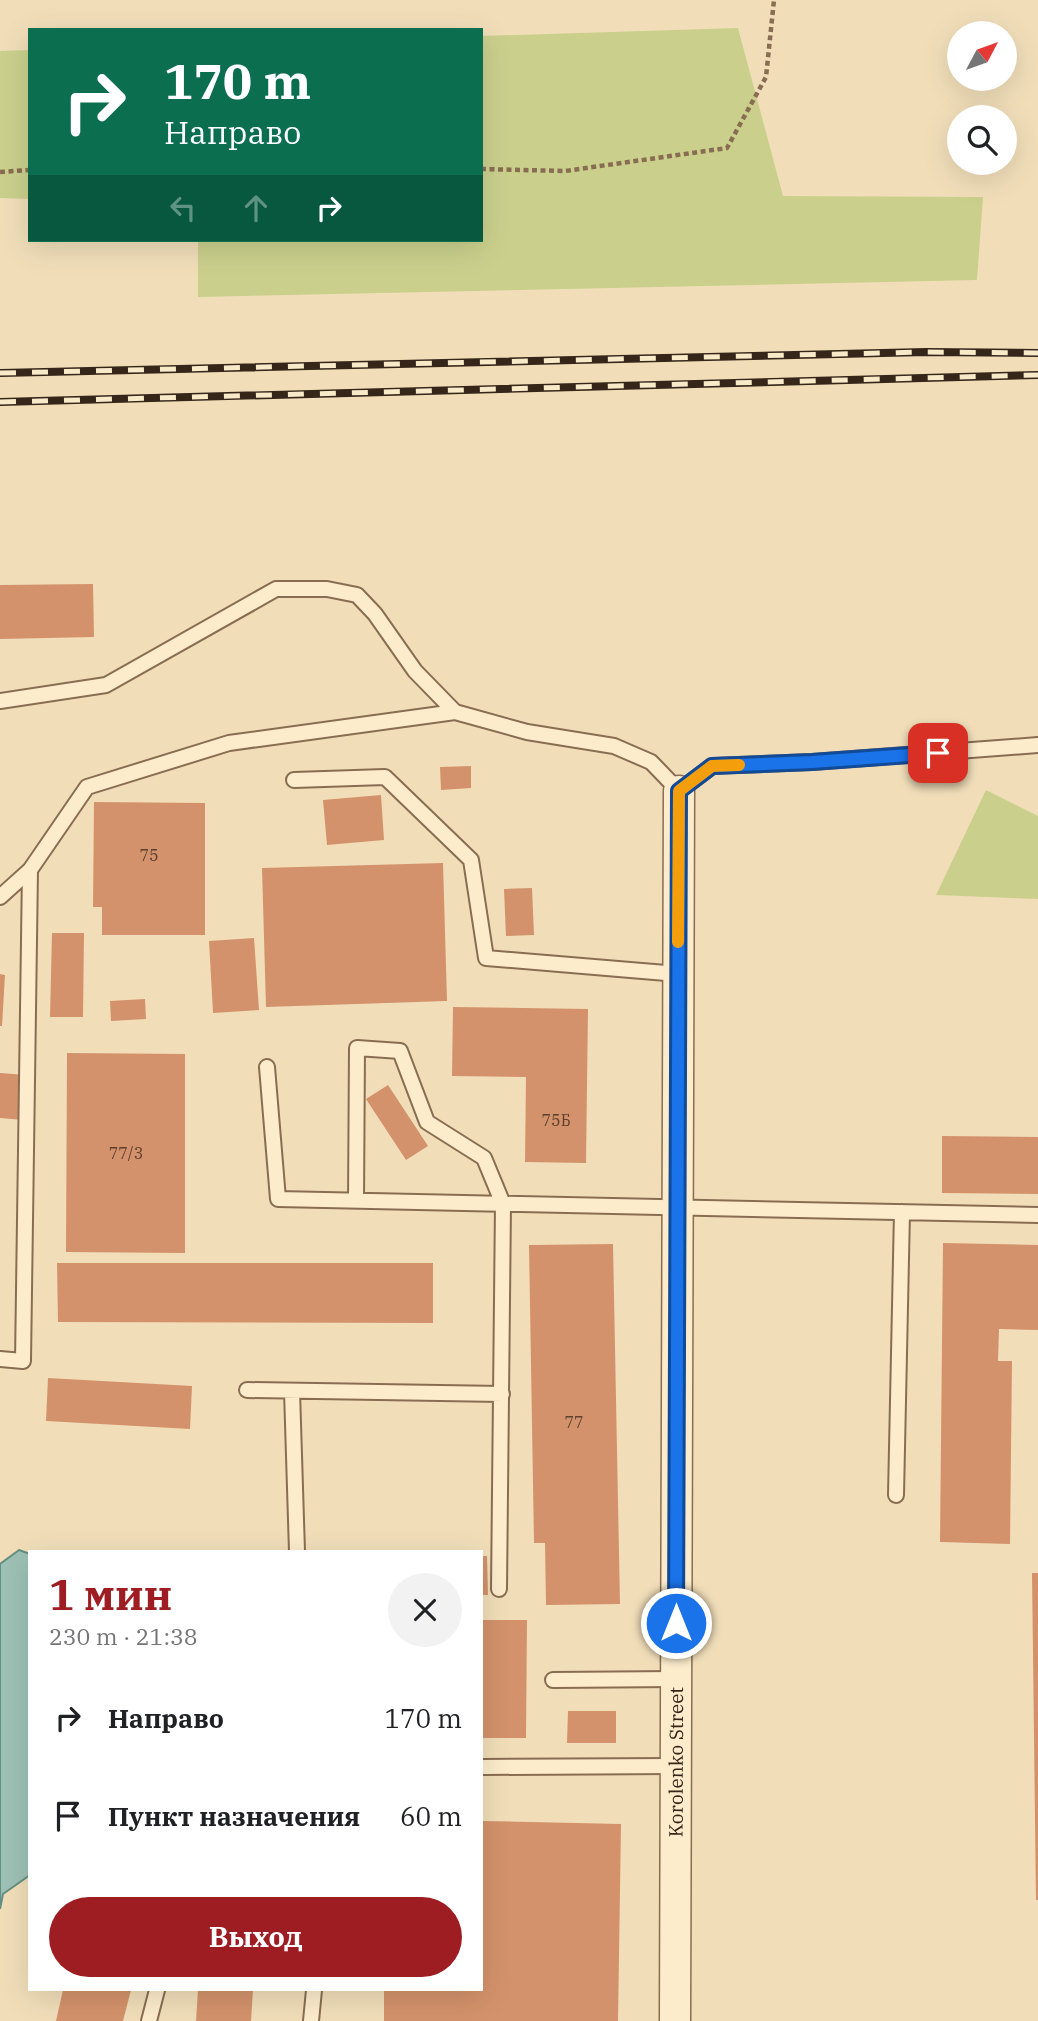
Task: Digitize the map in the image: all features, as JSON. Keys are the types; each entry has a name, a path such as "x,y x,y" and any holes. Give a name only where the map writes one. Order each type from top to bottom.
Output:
{"street":[{"name":"Korolenko Street","path":"675,2021 679,791"}],"lane":[{"path":"0,701 106,685 276,589 327,589 357,595 375,614 415,671 455,712"},
{"path":"0,897 30,870 87,787 229,743 455,712 527,732 614,746 651,762 679,791 712,766 812,762 1038,745"},
{"path":"294,780 385,777 471,860 486,958 678,974"},
{"path":"0,1359 23,1361 30,870"},
{"path":"356,1200 357,1048 400,1051 427,1122 484,1158 503,1204 499,1589"},
{"path":"267,1068 278,1199 1038,1215"},
{"path":"897,1495 902,1212"},
{"path":"247,1390 502,1394"},
{"path":"292,1391 297,1550"},
{"path":"553,1680 676,1679"},
{"path":"484,1767 676,1766"},
{"path":"149,2021 157,1991"},
{"path":"310,2021 314,1991"}],"path":[{"path":"483,169 565,171 727,148 766,77 774,0"},
{"path":"0,172 28,170"}],"green space":[{"path":"738,28 783,196 983,197 977,280 198,297 198,242 483,242 483,36"},
{"path":"28,50 28,199 0,198 0,51"},
{"path":"986,790 1038,816 1038,899 936,895"}],"water":[{"path":"19,1550 28,1553 28,1876 3,1894 0,1909 0,1564"}],"building":[{"path":"93,584 94,637 0,639 0,585"},
{"path":"471,766 471,788 441,790 440,767"},
{"path":"381,795 384,840 327,845 323,800"},
{"path":"94,802 205,803 205,935 102,935 102,907 93,907"},
{"path":"443,863 447,1001 266,1007 262,868"},
{"path":"532,888 534,935 506,936 504,889"},
{"path":"52,933 84,933 83,1017 50,1017"},
{"path":"254,938 259,1010 213,1013 209,941"},
{"path":"0,974 5,975 2,1026 0,1026"},
{"path":"145,999 146,1019 111,1021 110,1001"},
{"path":"453,1007 588,1009 586,1163 525,1162 526,1077 452,1076"},
{"path":"67,1053 185,1054 185,1253 66,1252"},
{"path":"0,1073 26,1075 23,1120 0,1118"},
{"path":"388,1085 428,1146 406,1160 366,1099"},
{"path":"942,1136 1038,1137 1038,1194 942,1193"},
{"path":"943,1243 1038,1245 1038,1330 999,1329 998,1361 1012,1361 1010,1544 940,1542"},
{"path":"613,1244 620,1604 546,1605 545,1543 534,1543 529,1245"},
{"path":"57,1263 433,1263 433,1323 58,1322"},
{"path":"48,1378 192,1386 190,1429 46,1421"},
{"path":"483,1556 487,1556 488,1595 483,1595"},
{"path":"1032,1573 1038,1573 1038,1900 1036,1900"},
{"path":"483,1620 527,1620 526,1738 483,1738"},
{"path":"568,1711 616,1711 616,1743 567,1743"},
{"path":"483,1821 621,1824 618,2021 384,2021 384,1991 483,1991"},
{"path":"63,1991 131,1991 123,2021 56,2021"},
{"path":"198,1991 253,1991 251,2021 196,2021"}],"railway":[{"path":"0,373 926,352 1038,353"},
{"path":"0,402 1038,375"}],"slow traffic":[{"path":"678,942 679,791 712,766 739,765"}],"route":[{"path":"676,1623 679,791 712,766 938,753"}]}
